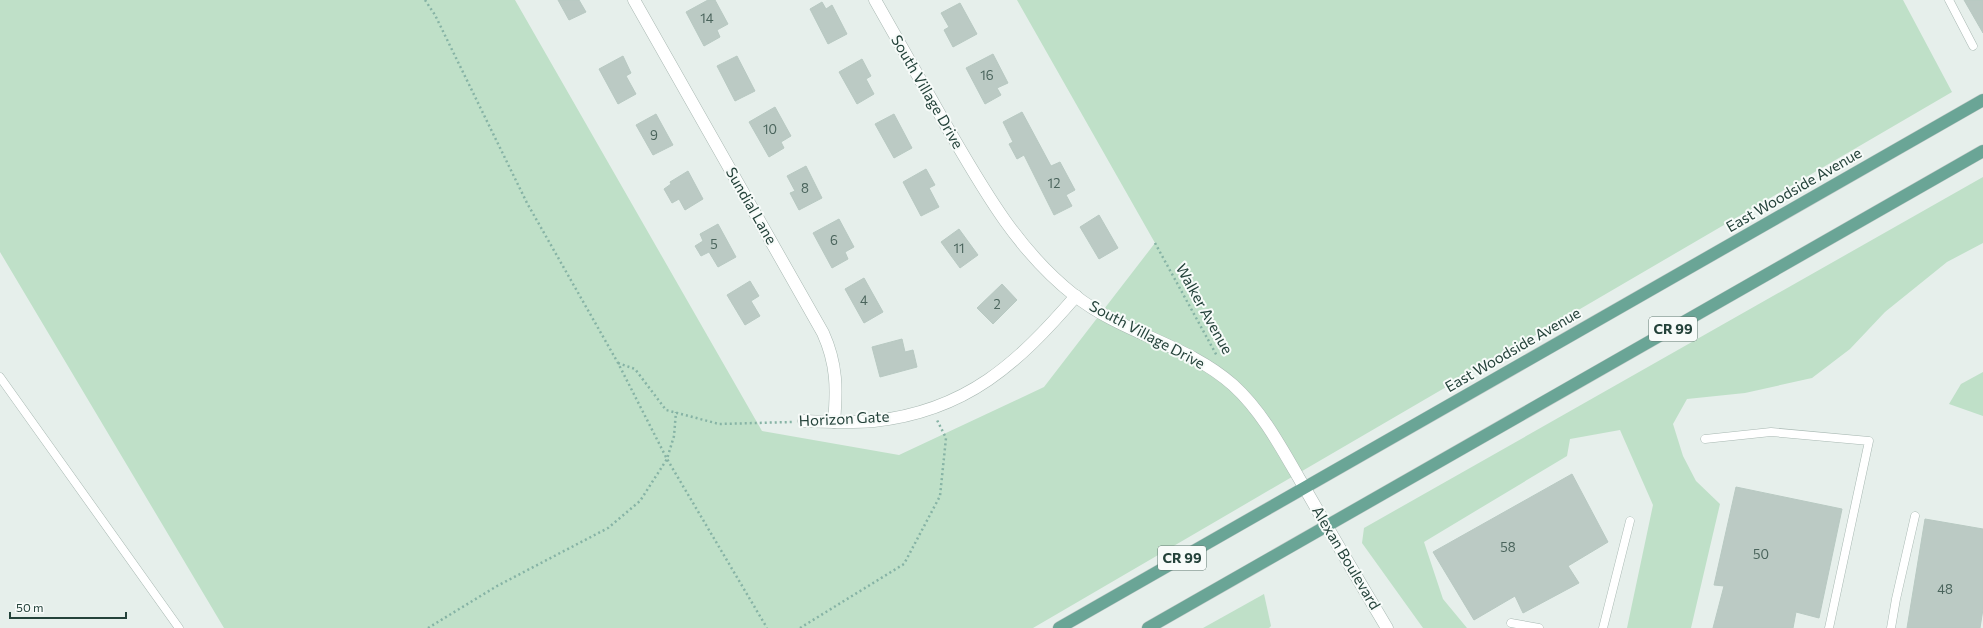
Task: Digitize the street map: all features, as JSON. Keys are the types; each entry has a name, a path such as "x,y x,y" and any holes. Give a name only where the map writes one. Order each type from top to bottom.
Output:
{"main road":[{"name":"East Woodside Avenue","path":"1059,628 1983,100"},
{"name":"CR 99","path":"1148,628 1983,151"}],"street":[{"name":"Sundial Lane","path":"634,0 823,333 830,348 835,366 834,422"},
{"name":"South Village Drive","path":"875,0 972,170 1002,218 1033,257 1076,296 1106,317 1181,351 1207,365 1234,386 1266,425 1304,487"},
{"name":"Horizon Gate","path":"804,422 874,421 902,416 954,399 982,385 1006,368 1044,334 1076,296"},
{"name":"Alexan Boulevard","path":"1304,487 1387,628"}],"lane":[{"path":"1949,0 1973,46"},
{"path":"0,376 178,628"},
{"path":"1705,440 1771,432 1869,441 1829,628"},
{"path":"1891,628 1915,516"},
{"path":"1603,628 1630,521"},
{"path":"1511,622 1539,628"}],"path":[{"path":"426,0 435,15 527,203 618,363 667,460 767,628"},
{"name":"Walker Avenue","path":"1155,243 1219,358"},
{"name":"Horizon Gate","path":"618,363 635,369 666,410 719,424 804,422"},
{"path":"800,628 904,564 940,496 946,438 931,407"},
{"path":"428,628 497,586 608,528 640,501 667,460 674,436 676,412"}],"green space":[{"path":"0,0 515,0 762,431 899,455 1044,387 1155,243 1017,0 1903,0 1952,92 1033,628 224,628 0,252"},
{"path":"1983,177 1983,243 1947,262 1885,312 1850,349 1812,378 1745,393 1687,399 1673,424 1683,456 1696,481 1720,504 1691,628 1627,628 1653,505 1620,430 1570,439 1567,456 1424,542 1443,599 1467,628 1423,628 1362,543 1364,528"},
{"path":"1983,372 1983,416 1949,404 1961,384"},
{"path":"1264,594 1271,626 1269,628 1203,628"}],"building":[{"path":"558,0 579,0 586,12 569,20"},
{"path":"708,0 715,0 728,24 717,30 720,37 704,46 686,12"},
{"path":"1964,0 1983,0 1983,33"},
{"path":"822,2 826,9 832,5 847,34 828,44 810,9"},
{"path":"960,3 977,34 953,47 944,30 949,27 941,13"},
{"path":"993,54 1008,83 997,88 1001,95 985,104 966,68"},
{"path":"623,56 631,73 626,76 636,94 618,104 599,69"},
{"path":"737,56 755,91 735,101 717,66"},
{"path":"862,59 871,76 866,79 874,94 857,104 839,72"},
{"path":"775,107 791,136 781,142 784,148 769,157 749,122"},
{"path":"1022,112 1051,166 1060,162 1075,190 1066,195 1072,206 1054,215 1024,155 1017,159 1009,144 1013,142 1003,122"},
{"path":"656,114 673,145 653,155 636,125"},
{"path":"894,114 912,148 894,158 875,124"},
{"path":"806,166 822,198 799,210 790,193 795,191 787,176"},
{"path":"926,169 935,185 929,188 939,207 921,216 903,182"},
{"path":"688,171 703,199 685,210 679,199 672,203 664,189 671,184 670,182"},
{"path":"1099,215 1118,248 1099,259 1080,227"},
{"path":"839,219 854,247 845,252 848,259 832,268 813,233"},
{"path":"718,224 736,257 718,267 709,252 701,256 695,246 703,241 700,234"},
{"path":"959,229 978,255 960,268 941,242"},
{"path":"864,278 883,312 864,323 845,289"},
{"path":"750,281 759,296 751,301 760,316 745,325 727,295"},
{"path":"1002,284 1017,300 993,324 977,308"},
{"path":"902,339 905,352 913,350 917,367 880,377 872,347"},
{"path":"1572,474 1608,542 1568,566 1579,583 1523,613 1515,596 1474,620 1433,552"},
{"path":"1736,487 1842,509 1819,618 1796,612 1793,628 1713,628 1724,586 1714,585"},
{"path":"1925,519 1983,529 1983,609 1980,628 1907,628"}]}
